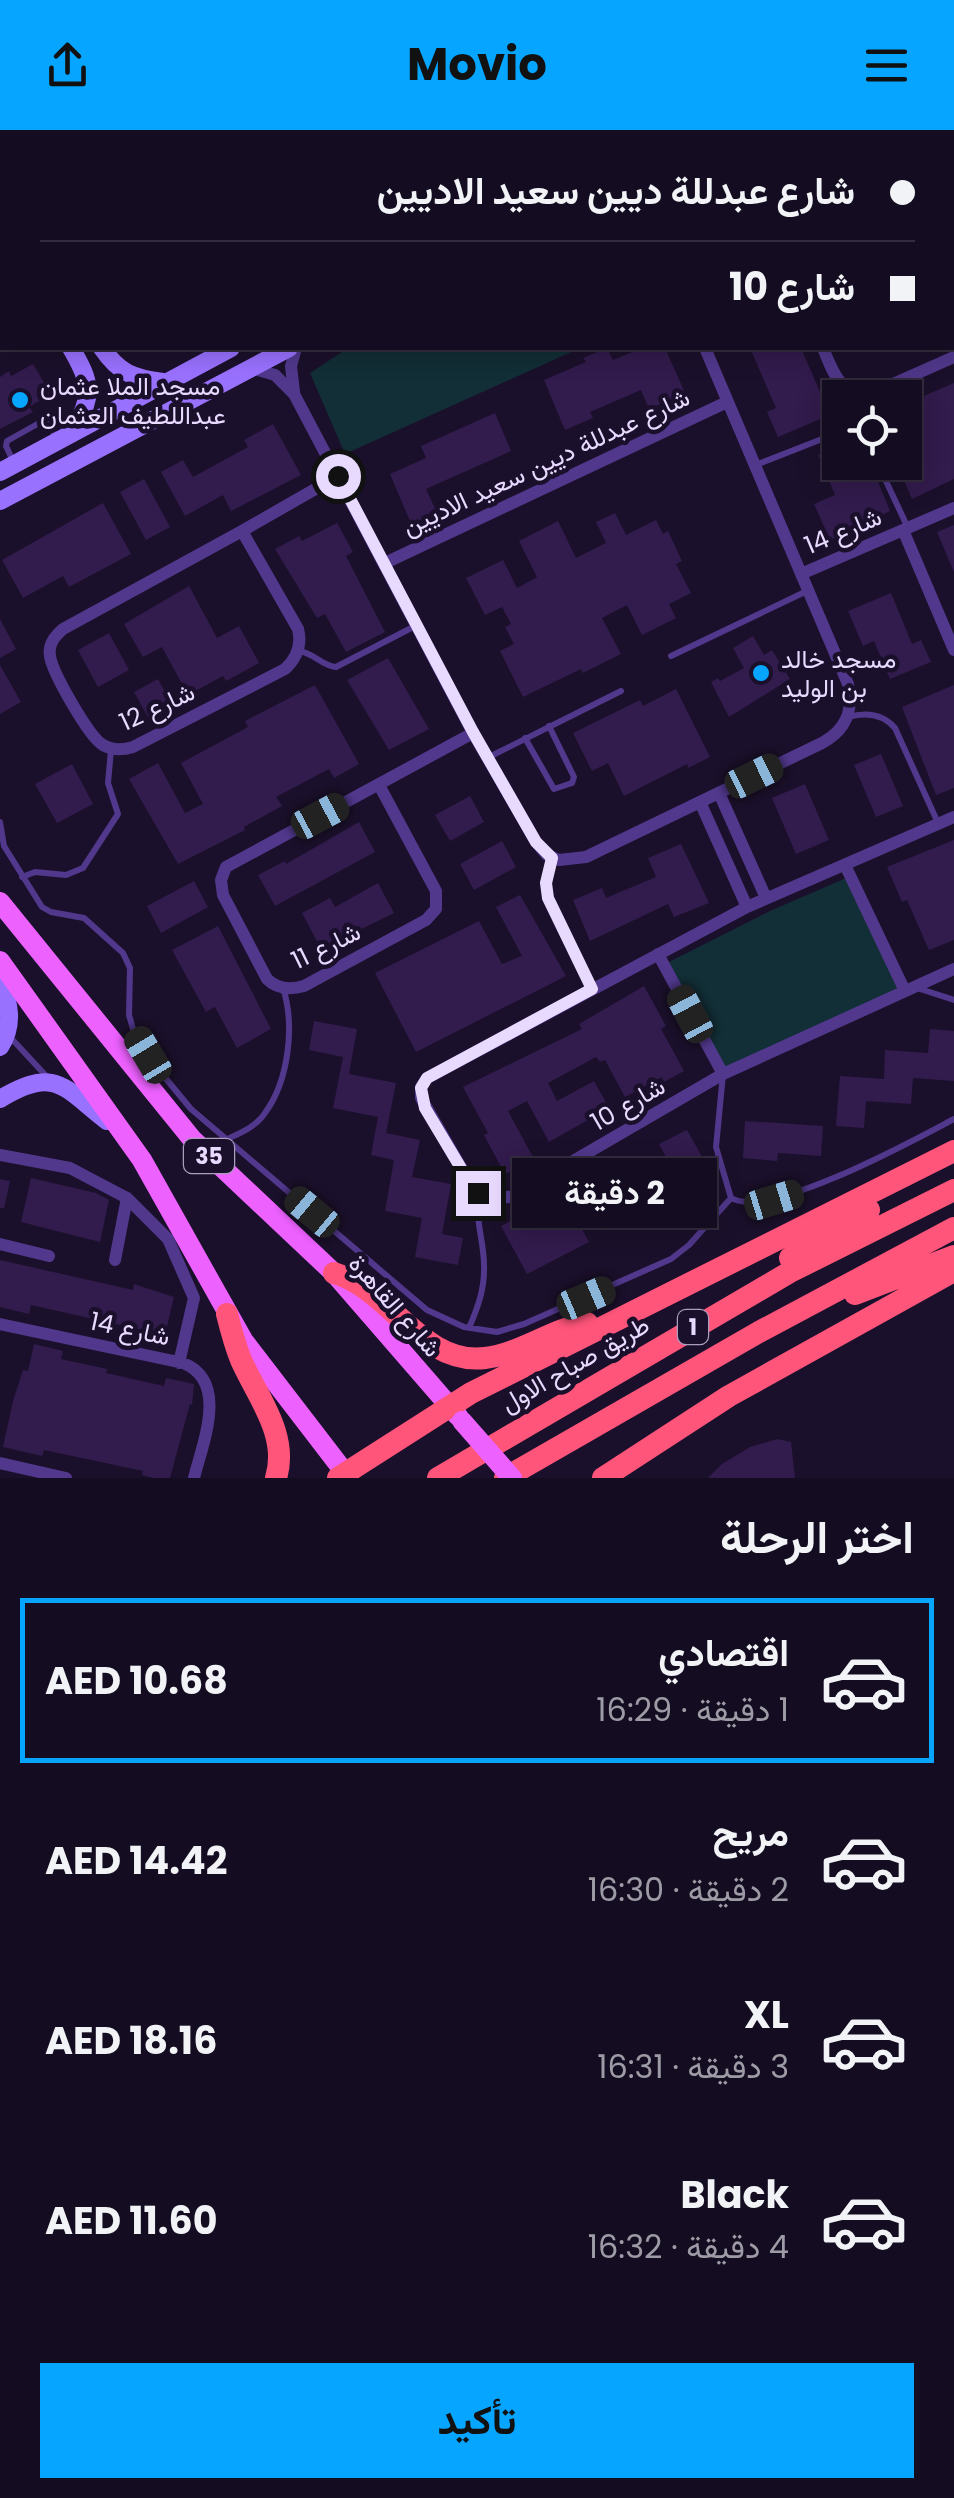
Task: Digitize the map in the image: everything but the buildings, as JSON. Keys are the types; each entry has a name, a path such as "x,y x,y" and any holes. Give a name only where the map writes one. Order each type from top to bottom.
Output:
{"highway":[{"path":"344,1476 611,1321 954,1151"},
{"path":"699,1324 814,1242 954,1160"},
{"name":"طريق صباح الاول","path":"438,1478 790,1272 954,1190"},
{"name":"1","path":"509,1478 758,1332 954,1228"},
{"path":"758,1332 954,1256"},
{"path":"602,1478 729,1396 954,1270"},
{"path":"334,1273 365,1285 432,1345 464,1358 496,1356 559,1330 611,1321"},
{"path":"227,1314 240,1357 278,1435 280,1465 276,1478"},
{"path":"632,1478 729,1396"}],"main road":[{"name":"شارع القاهرة","path":"0,902 192,1139 334,1273 509,1478"},
{"name":"35","path":"0,961 159,1188 227,1314 269,1378 344,1476"}],"street":[{"path":"65,436 84,410 88,386 85,371 72,350"},
{"path":"103,350 128,376 163,382"},
{"path":"7,468 227,350"},
{"path":"0,501 288,350"},
{"path":"292,350 294,394"},
{"name":"شارع عبدللة ديين سعيد الاديين","path":"706,350 848,684 848,716"},
{"path":"824,350 838,380"},
{"path":"902,380 954,357"},
{"path":"249,368 270,372 294,394"},
{"name":"شارع عبدللة ديين سعيد الاديين","path":"294,394 473,732 536,842 552,858"},
{"name":"شارع عبدللة ديين سعيد الاديين","path":"385,563 727,402"},
{"name":"شارع 12","path":"298,651 285,669 134,747 111,749 93,736 53,665 50,650 53,640 64,629 338,476"},
{"name":"شارع 14","path":"801,574 954,508"},
{"name":"شارع 14","path":"906,529 954,650"},
{"path":"242,530 298,629 298,651"},
{"path":"552,858 566,861 586,857 832,738 848,716"},
{"name":"شارع 11","path":"379,785 436,891 436,909 426,920 304,986 283,988 267,979 223,896 224,872 230,863 473,732"},
{"path":"719,793 766,898"},
{"path":"700,802 747,907"},
{"path":"478,1193 425,1108 421,1088 427,1078 747,907 954,817"},
{"path":"844,865 909,987"},
{"path":"658,954 723,1074"},
{"name":"شارع 10","path":"478,1193 500,1199 513,1196 723,1074 954,969"},
{"path":"0,981 10,1004 8,1027 0,1048"},
{"path":"0,1099 24,1085 44,1082 76,1094 104,1120 118,1125"},
{"path":"0,1155 70,1168 127,1198 168,1238 194,1298 179,1362"},
{"path":"115,1260 127,1198"},
{"path":"0,1244 50,1256"},
{"name":"شارع 14","path":"0,1324 179,1362 201,1374 210,1391 194,1478"},
{"path":"0,1463 66,1478"}],"lane":[{"path":"753,466 822,439"},
{"path":"885,480 906,529"},
{"path":"671,656 808,590"},
{"path":"298,651 313,654 336,667 417,624"},
{"path":"488,757 620,690"},
{"path":"848,716 875,715 895,728 938,824"},
{"path":"526,738 554,789 572,783 574,777 550,726"},
{"path":"22,877 35,872 66,876 90,860 118,814 108,783 111,749"},
{"path":"0,822 4,846 42,907 84,918 123,952 130,968 129,1015 133,1029 176,1092 225,1140 428,1310 447,1321 497,1332 649,1271 689,1245 732,1198"},
{"path":"552,858 546,883 548,898 592,989"},
{"path":"909,987 954,1000"},
{"path":"225,1140 258,1122 271,1103 289,1033 290,1013 283,988"},
{"path":"8,1027 12,1039 55,1085"},
{"path":"723,1074 716,1147 732,1198 740,1204 803,1192 954,1119"},
{"path":"470,1328 482,1296 484,1266 476,1207 478,1193"}],"shaded area":[{"path":"345,350 576,350 345,454 310,373"},
{"path":"846,878 899,988 728,1075 669,962"}],"place":[{"name":"مسجد الملا عثمان عبداللطيف العثمان","path":"20,400"},
{"name":"مسجد خالد بن الوليد","path":"761,673"}],"route":[{"path":"338,476 473,732 536,842 552,858 546,883 550,906 592,989 427,1078 421,1088 425,1108 478,1193"}]}
